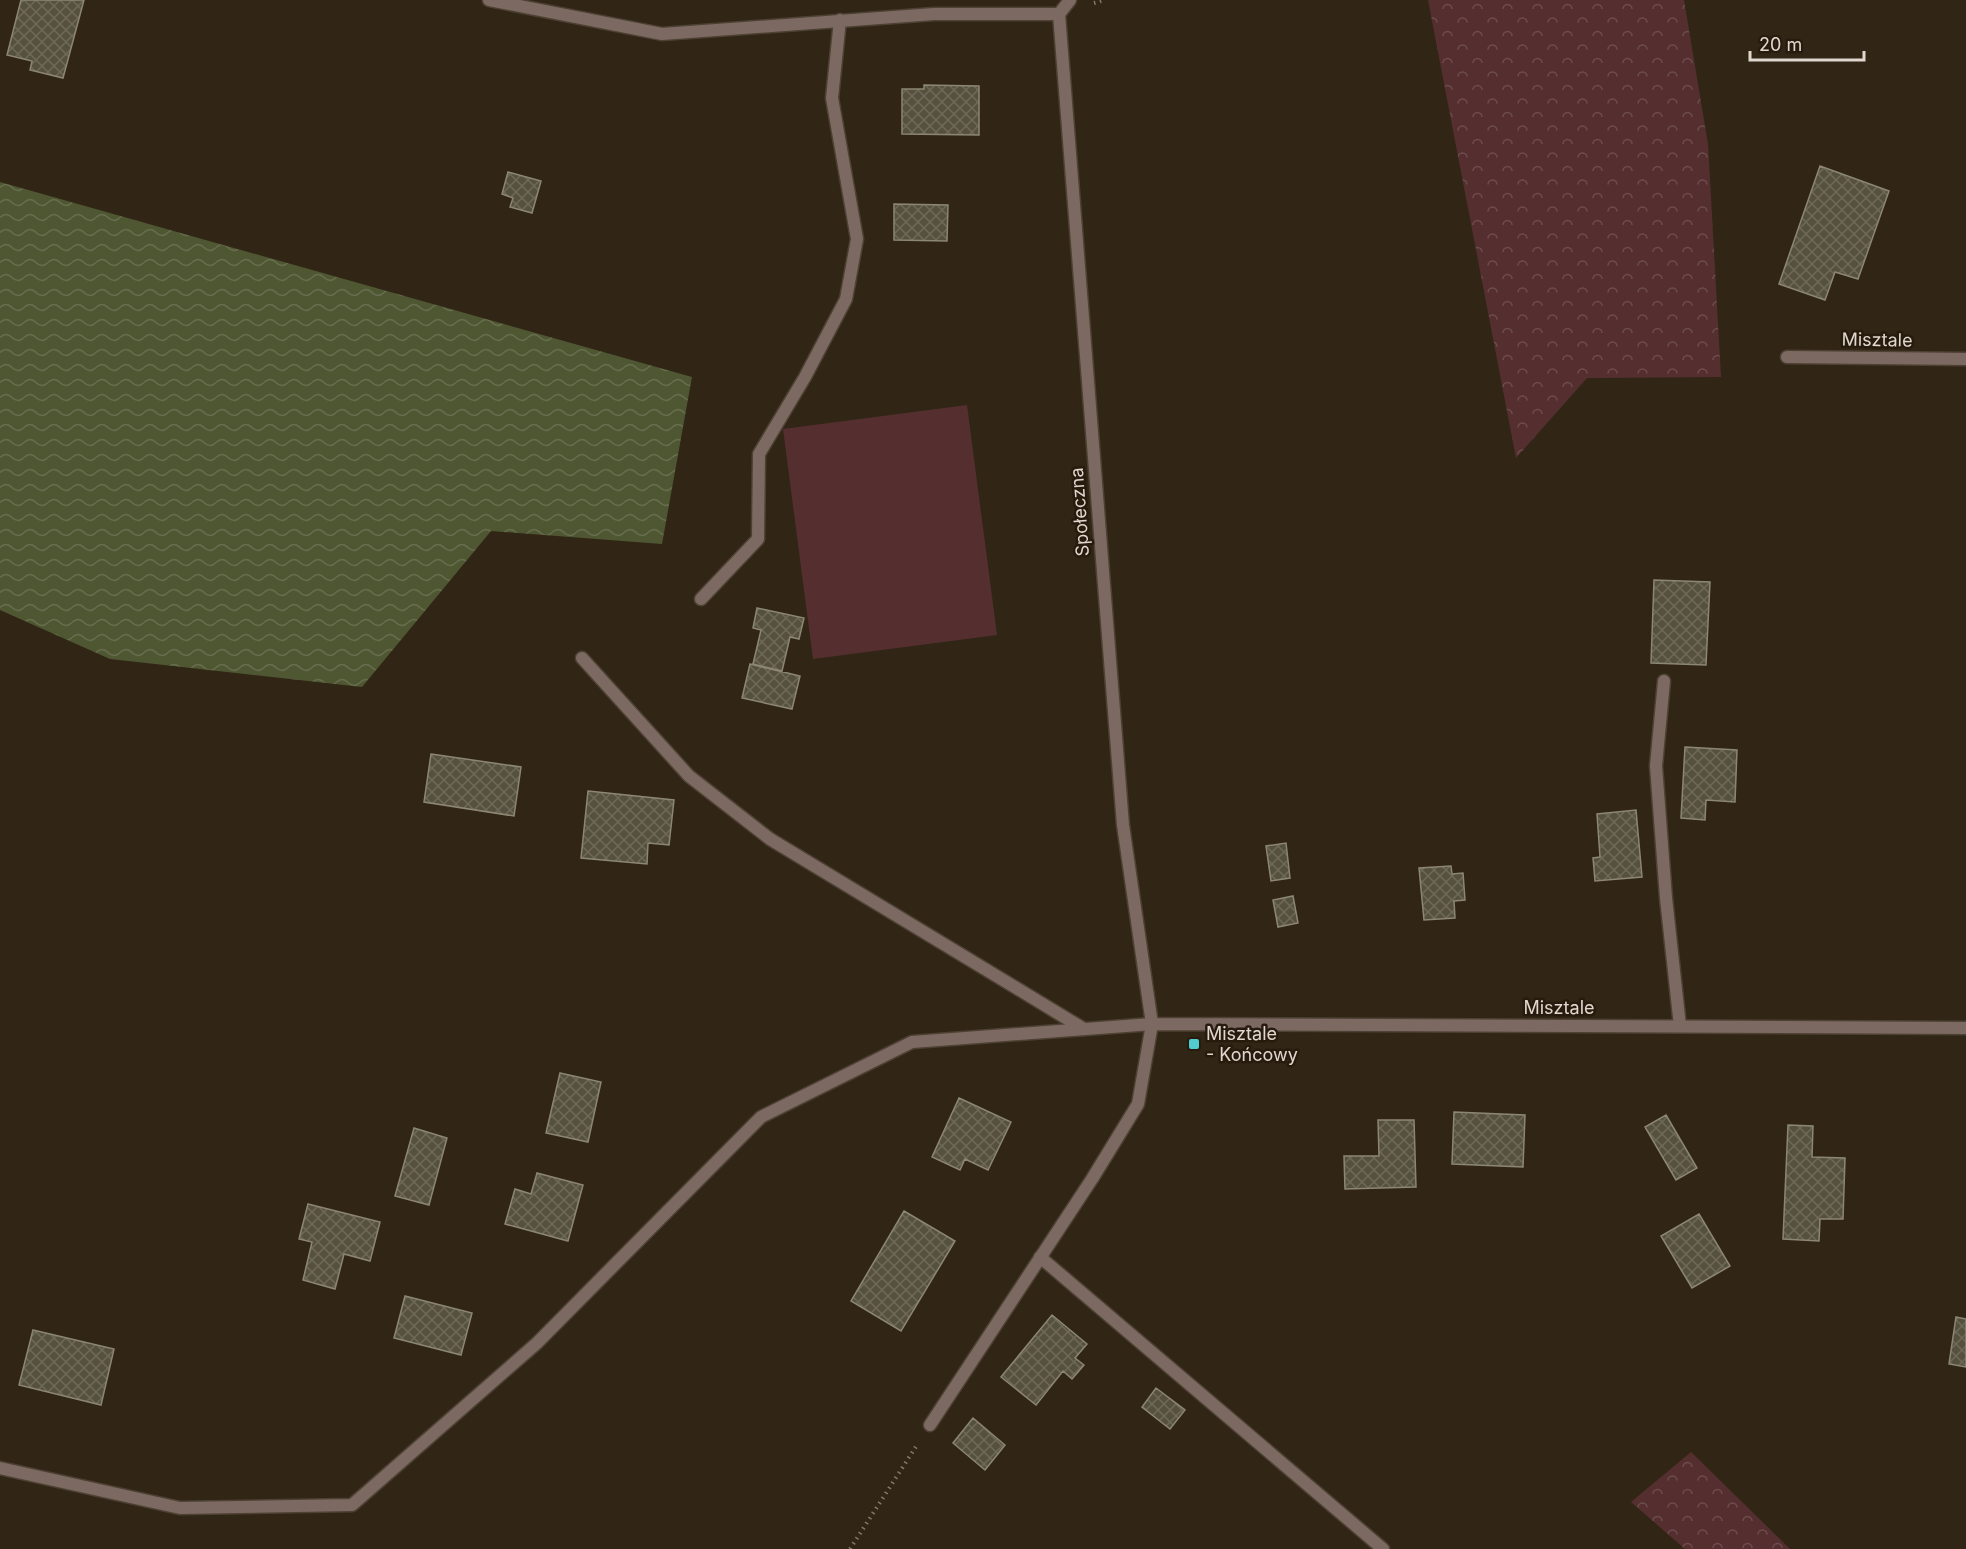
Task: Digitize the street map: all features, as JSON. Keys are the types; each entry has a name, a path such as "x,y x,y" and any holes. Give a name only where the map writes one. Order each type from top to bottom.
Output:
{"street":[{"path":"489,0 662,34 934,14 1059,14 1070,0"},
{"name":"Społeczna","path":"930,1425 1092,1179 1138,1104 1152,1024 1123,825 1059,14"},
{"path":"702,599 758,539 759,454 805,377 846,299 857,239 831,98 840,20"},
{"name":"Misztale","path":"1787,357 1966,359"},
{"path":"582,658 689,776 770,838 1084,1029"},
{"path":"1664,681 1656,766 1666,898 1680,1026"},
{"name":"Misztale","path":"0,1468 180,1508 351,1505 537,1343 761,1117 912,1042 1152,1024 1966,1028"},
{"path":"1040,1257 1383,1549"}],"path":[{"path":"850,1549 930,1425"}],"green space":[{"path":"1428,0 1684,0 1708,144 1721,377 1587,378 1516,458"},
{"path":"967,405 997,635 813,659 783,429"},
{"path":"1691,1452 1790,1549 1685,1549 1631,1502"}],"water":[{"path":"0,182 692,377 662,544 491,531 362,687 110,659 0,610"}],"building":[{"path":"21,0 84,0 63,78 30,70 32,61 7,55"},
{"path":"924,85 979,86 979,135 902,134 902,89 924,89"},
{"path":"1820,166 1889,191 1858,279 1835,272 1825,300 1779,284"},
{"path":"508,172 541,181 532,213 510,207 513,198 502,194"},
{"path":"894,204 948,205 947,241 894,240"},
{"path":"1654,580 1710,582 1706,665 1651,663"},
{"path":"757,608 804,618 799,639 790,637 782,671 753,664 761,630 753,628"},
{"path":"750,664 800,676 792,709 742,698"},
{"path":"1685,747 1737,750 1735,802 1706,800 1705,820 1681,818"},
{"path":"431,754 521,767 514,816 424,802"},
{"path":"588,791 674,800 669,845 648,843 647,864 581,858"},
{"path":"1636,810 1642,877 1595,881 1593,858 1600,857 1597,814"},
{"path":"1286,843 1290,878 1271,881 1266,846"},
{"path":"1451,866 1452,874 1463,873 1465,900 1454,901 1455,918 1424,920 1419,868"},
{"path":"1293,896 1298,923 1278,927 1273,900"},
{"path":"560,1073 601,1082 588,1142 546,1133"},
{"path":"959,1098 1011,1122 988,1170 965,1159 960,1170 932,1157"},
{"path":"1454,1112 1525,1115 1523,1167 1452,1164"},
{"path":"1666,1115 1697,1168 1676,1180 1645,1127"},
{"path":"1378,1120 1414,1120 1416,1187 1345,1189 1344,1156 1379,1156"},
{"path":"1788,1125 1813,1126 1812,1157 1845,1158 1843,1219 1820,1219 1819,1241 1783,1239"},
{"path":"414,1128 447,1138 429,1205 395,1196"},
{"path":"537,1173 583,1185 568,1241 505,1224 515,1189 531,1194"},
{"path":"308,1204 380,1222 370,1261 344,1254 335,1289 303,1280 312,1242 299,1239"},
{"path":"904,1211 955,1241 901,1331 851,1301"},
{"path":"1699,1214 1730,1266 1692,1288 1661,1236"},
{"path":"405,1296 472,1313 461,1355 394,1338"},
{"path":"1052,1315 1087,1344 1075,1358 1084,1365 1072,1379 1063,1371 1036,1405 1001,1377"},
{"path":"1956,1317 1966,1319 1966,1367 1949,1364"},
{"path":"33,1330 114,1349 101,1405 19,1385"},
{"path":"1156,1388 1185,1410 1170,1429 1142,1407"},
{"path":"973,1418 1005,1445 985,1470 953,1443"}],"place":[{"name":"Misztale - Końcowy","path":"1194,1044"}]}
